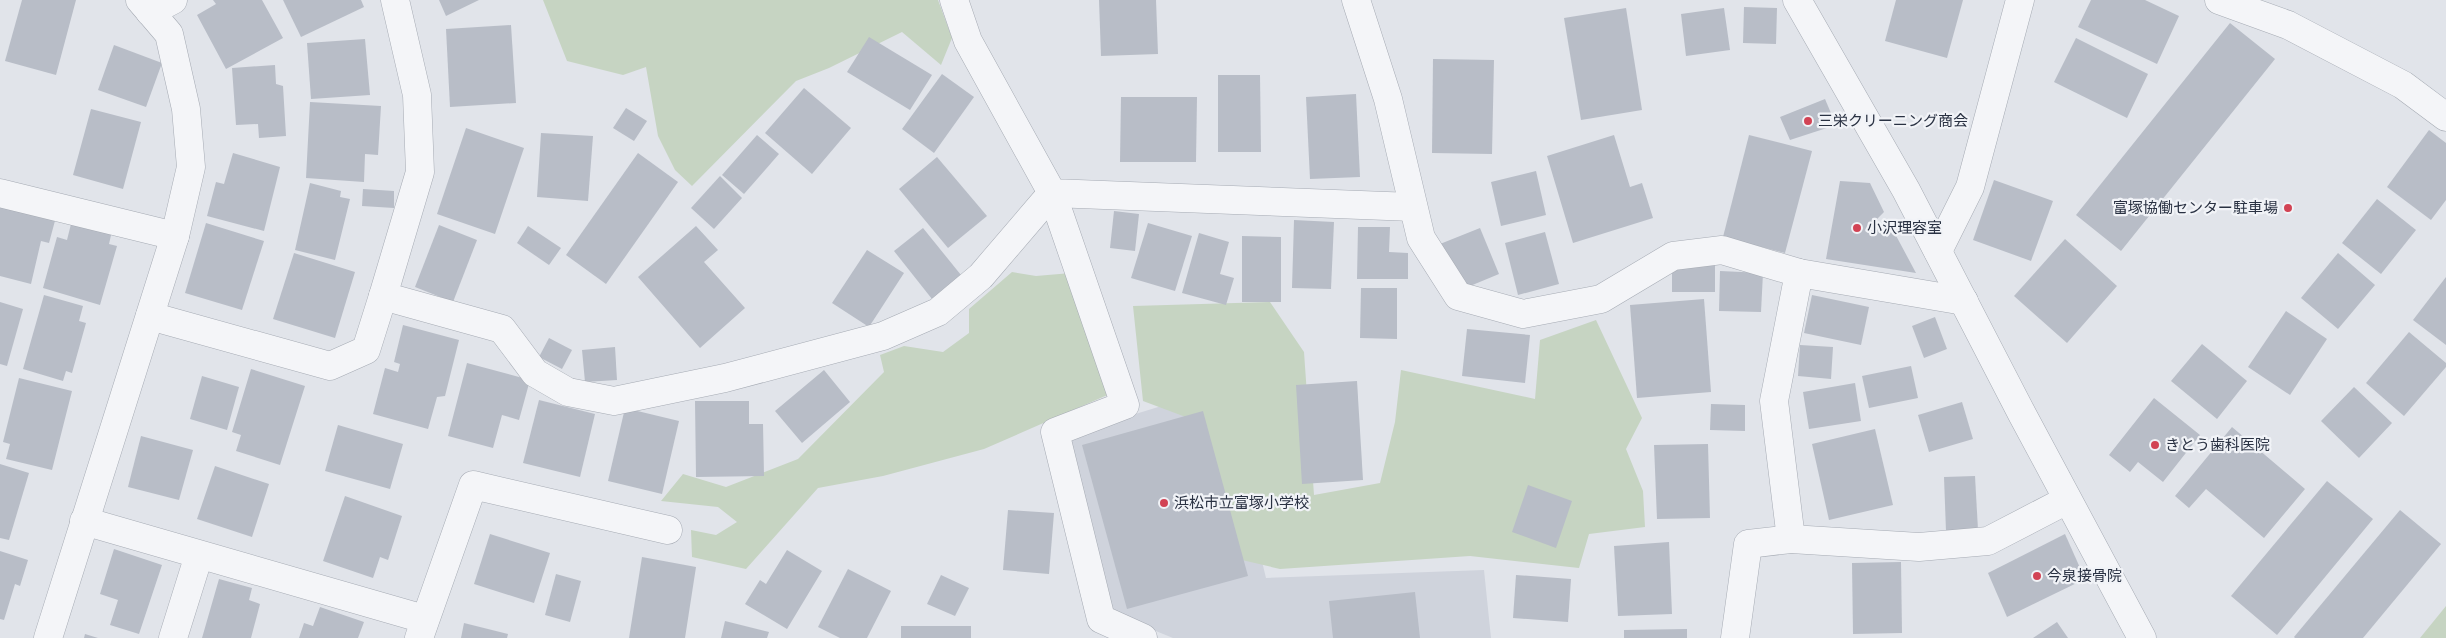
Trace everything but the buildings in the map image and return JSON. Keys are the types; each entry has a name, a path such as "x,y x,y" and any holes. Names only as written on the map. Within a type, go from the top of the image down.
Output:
{"street":[{"path":"150,316 330,366 366,350 420,172 417,95 400,14 395,0"},
{"path":"954,0 968,41 1052,193 1125,406 1055,432 1101,619 1143,638"},
{"path":"1356,0 1388,99 1421,238 1458,296 1523,314 1602,299 1673,256 1722,250 1798,273 1964,301"},
{"path":"1796,0 1906,190 2067,500 2142,638"},
{"path":"1938,251 1970,187 2020,0"},
{"path":"2219,0 2288,25 2403,86 2446,117"},
{"path":"48,638 175,236 192,166 186,109 169,34 154,4"},
{"path":"0,193 175,236"},
{"path":"383,296 502,329 535,373 568,392 614,401 725,378 884,336 938,312 981,276 1052,193"},
{"path":"1052,193 1413,207"},
{"path":"1791,539 1774,401 1798,273"},
{"path":"84,522 199,555 421,629 473,486 668,530"},
{"path":"1734,638 1748,544 1791,539 1920,547 1988,541 2067,500"},
{"path":"173,638 199,555"}],"shaded area":[{"name":"浜松市立富塚小学校","path":"1220,388 1266,578 1484,570 1491,638 1173,638 1109,612 1064,436"}],"green space":[{"path":"543,0 938,0 952,38 941,65 902,32 829,68 796,81 692,186 675,170 658,136 646,67 623,75 567,61"},
{"path":"1012,272 1036,276 1071,273 1112,393 984,449 883,476 818,488 746,569 692,557 691,530 716,535 737,522 718,507 661,501 683,474 726,487 798,459 884,372 880,355 904,346 943,352 969,333 969,309"},
{"path":"1270,302 1304,352 1314,495 1380,483 1395,422 1401,370 1535,399 1540,340 1596,320 1642,418 1626,449 1643,491 1645,527 1589,534 1579,568 1470,556 1280,569 1242,560 1209,437 1183,416 1143,401 1133,306"},
{"path":"2446,606 2446,638 2420,638"}],"place":[{"name":"三栄クリーニング商会","path":"1808,121"},
{"name":"富塚協働センター駐車場","path":"2288,208"},
{"name":"小沢理容室","path":"1857,228"},
{"name":"きとう歯科医院","path":"2155,445"},
{"name":"浜松市立富塚小学校","path":"1164,503"},
{"name":"今泉接骨院","path":"2037,576"}]}
